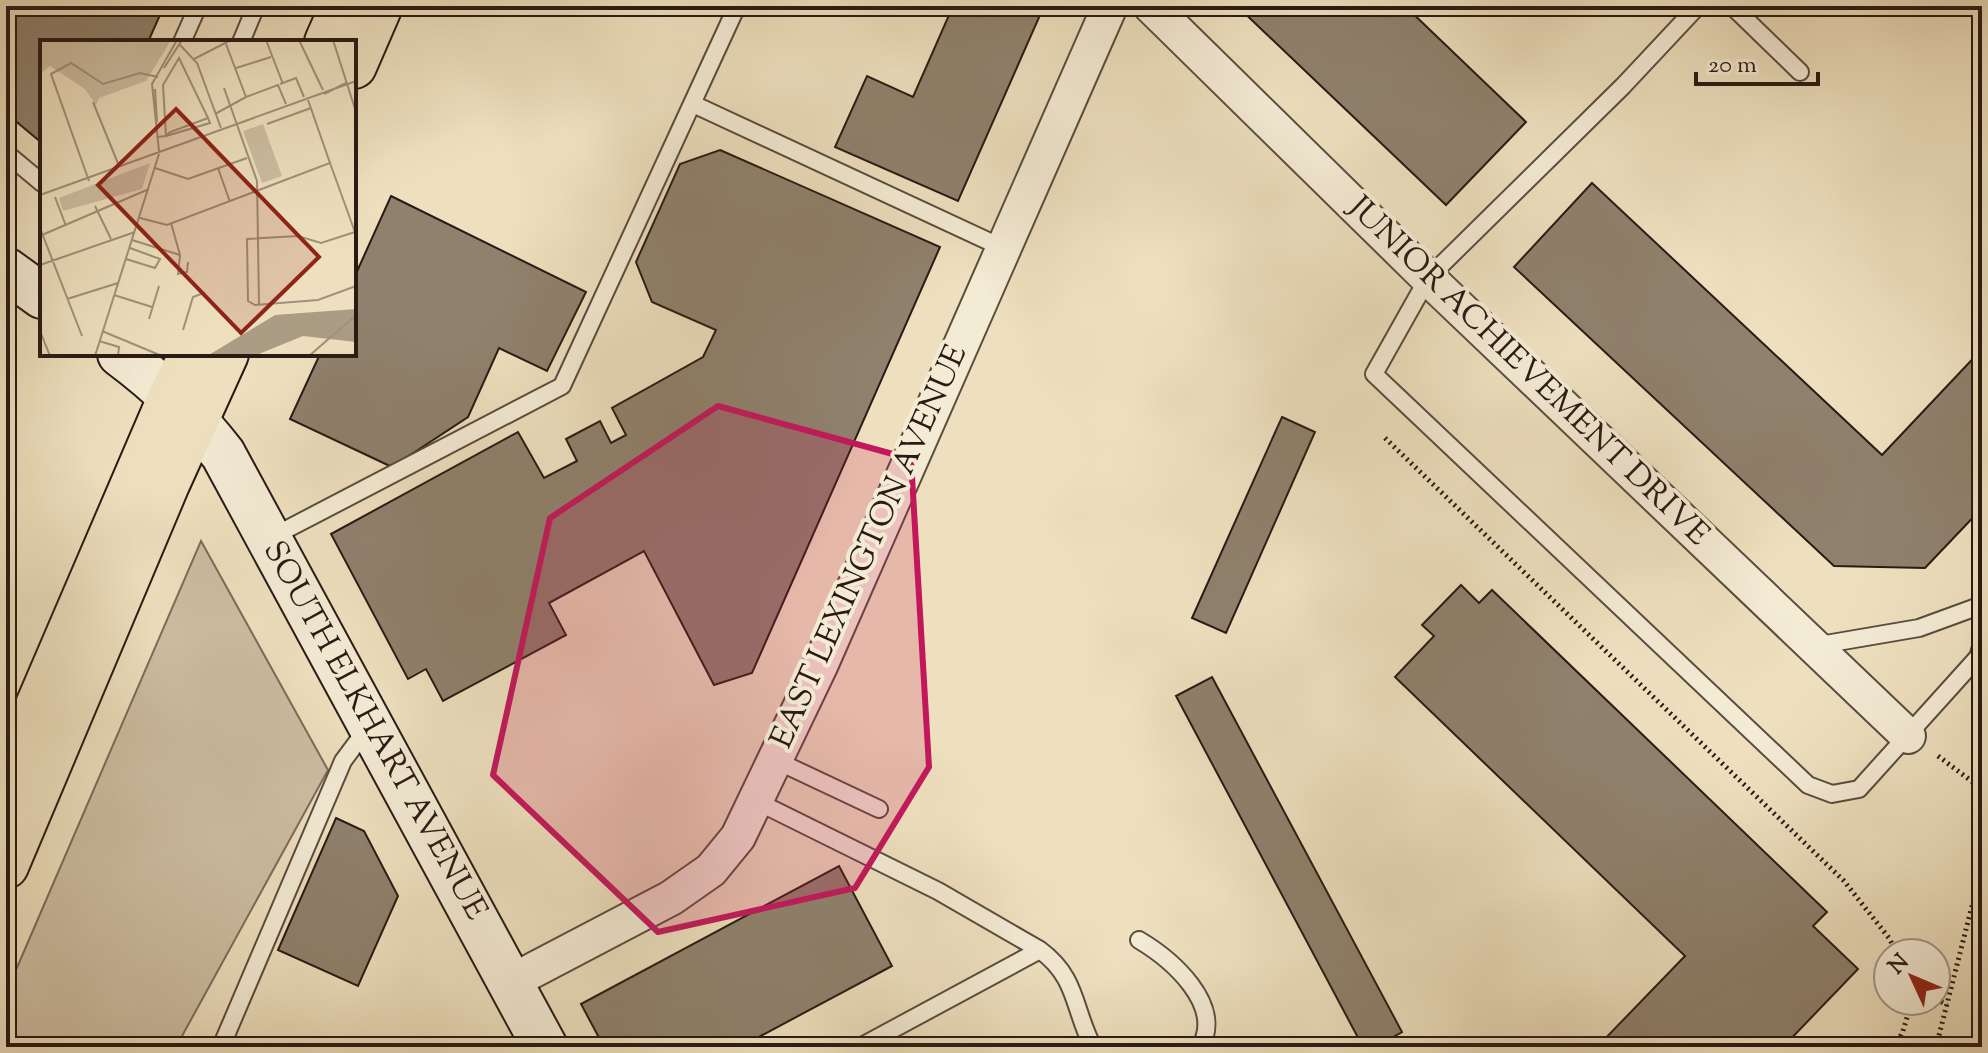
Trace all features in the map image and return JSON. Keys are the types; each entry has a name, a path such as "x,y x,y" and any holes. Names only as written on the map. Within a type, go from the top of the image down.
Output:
{"main road":[{"path":"328,40 343,6"},
{"path":"356,61 380,6"},
{"name":"SOUTH ELKHART AVENUE","path":"122,356 183,408 223,454 545,1047"},
{"path":"6,866 183,408 192,356"},
{"path":"7,777 183,408 224,356"}],"street":[{"name":"EAST LEXINGTON AVENUE","path":"511,982 671,898 711,870 738,837 820,666 1110,6"},
{"name":"JUNIOR ACHIEVEMENT DRIVE","path":"1151,6 1428,278 1908,736"}],"lane":[{"path":"183,40 198,6"},
{"path":"242,40 256,6"},
{"path":"269,538 562,386 737,6"},
{"path":"1698,6 1623,86 1428,278 1374,374 1808,785 1832,794 1859,789 1978,657 1982,644"},
{"path":"1732,6 1800,72"},
{"path":"693,104 1003,248"},
{"path":"6,153 40,181"},
{"path":"1814,646 1919,628 1982,605"},
{"path":"221,1047 343,761 370,724"},
{"path":"775,760 879,809"},
{"path":"756,801 938,891 1054,960 1068,979 1093,1047"},
{"path":"1139,940 1171,964 1198,996 1206,1017 1205,1040 1200,1047"},
{"path":"860,1047 1040,950"}],"path":[{"path":"1385,438 1844,881 1888,937"},
{"path":"1908,736 1978,783 1982,789"},
{"path":"1952,985 1982,867"},
{"path":"1895,1047 1907,1017"},
{"path":"1936,1047 1944,1017"}],"highlighted area":[{"path":"718,406 911,459 929,767 855,888 658,932 493,775 550,518"}],"shaded area":[{"path":"201,541 328,770 176,1047 6,1047 6,993"}],"building":[{"path":"6,6 164,6 149,40 40,40 40,141 6,113"},
{"path":"953,6 1044,6 958,201 835,147 867,76 913,97"},
{"path":"1237,6 1405,6 1526,122 1446,205"},
{"path":"720,150 940,247 752,673 714,685 644,551 549,603 566,635 443,701 426,669 408,679 331,534 518,432 544,478 577,461 566,439 600,421 611,443 626,435 612,408 703,357 716,330 652,302 636,262 680,164"},
{"path":"1592,183 1882,455 1982,349 1982,508 1925,568 1834,566 1514,267"},
{"path":"391,196 586,292 547,371 499,348 468,417 392,467 290,419 319,356 356,356 356,274"},
{"path":"1282,417 1315,432 1226,633 1192,618"},
{"path":"1461,585 1479,603 1492,590 1827,912 1813,926 1858,969 1783,1047 1597,1047 1685,956 1395,677 1434,636 1422,625"},
{"path":"1212,677 1402,1032 1375,1047 1363,1047 1176,696"},
{"path":"336,818 364,831 398,896 358,986 278,950"},
{"path":"839,866 892,966 740,1047 604,1047 581,1004"}]}
